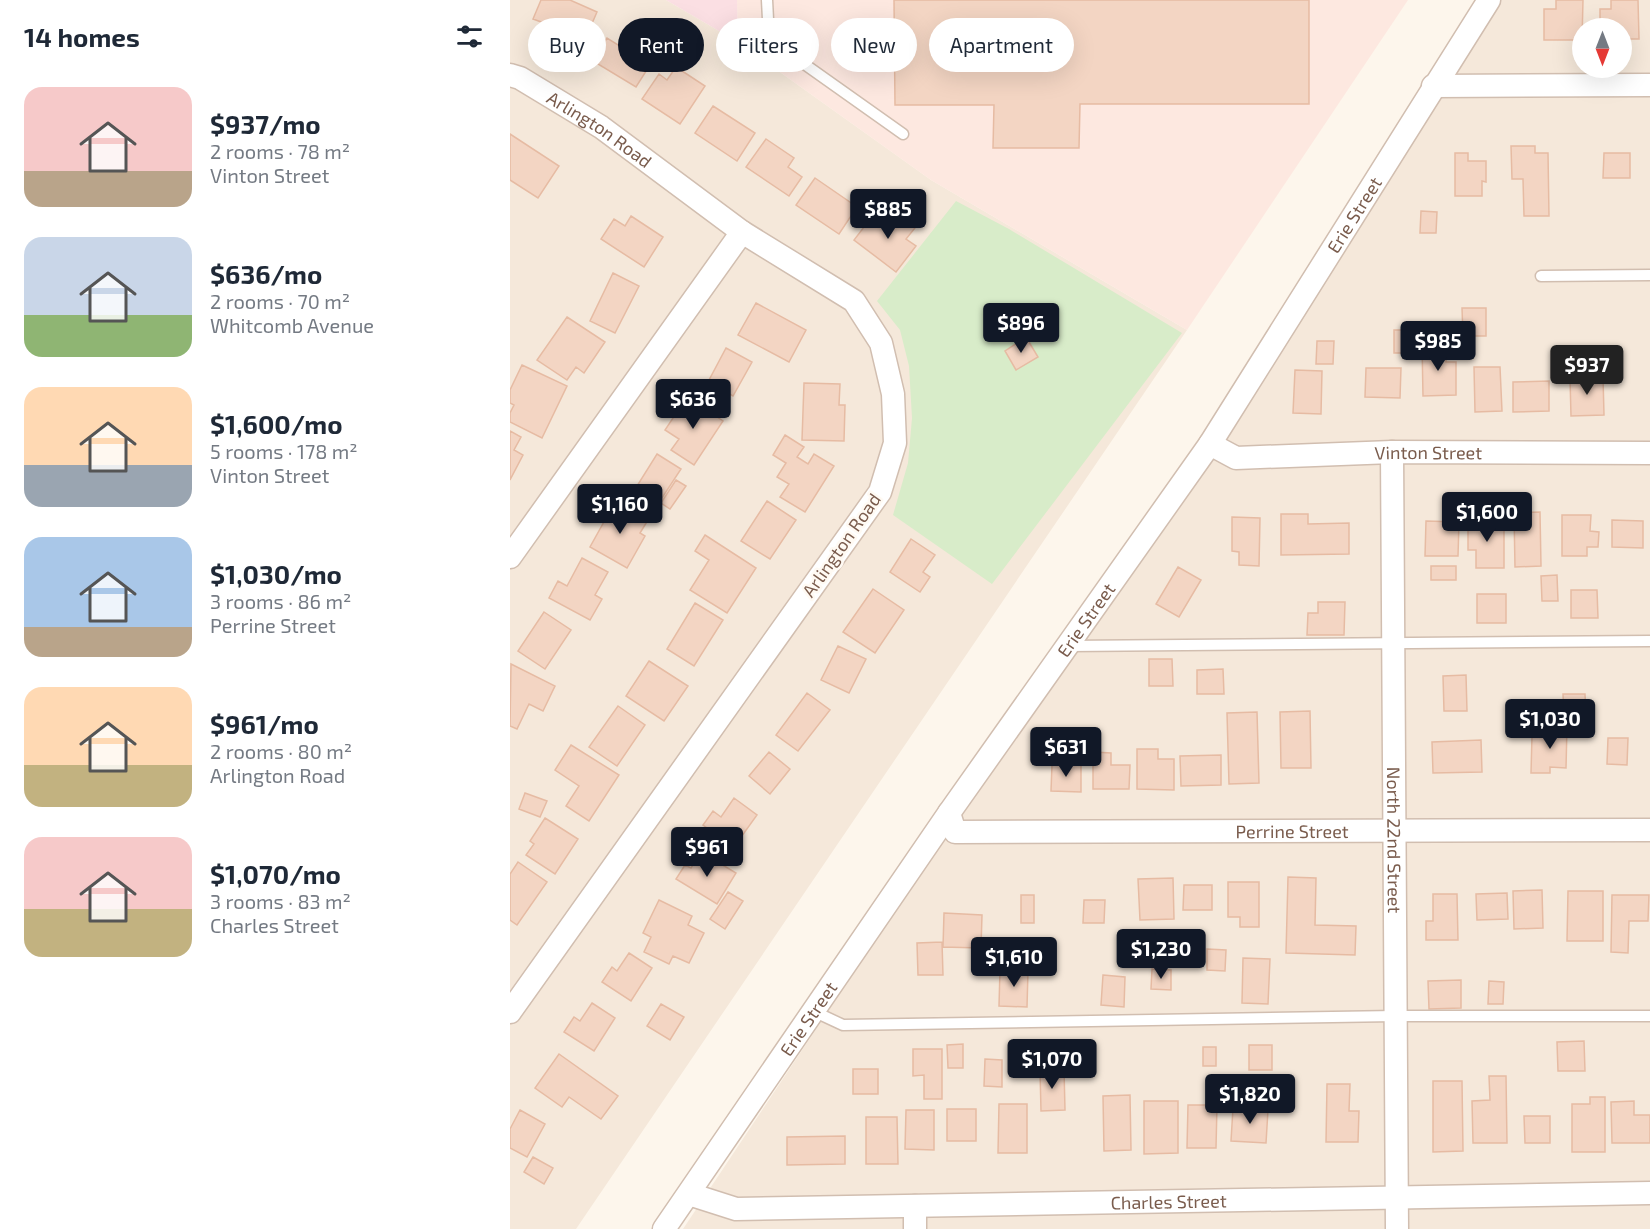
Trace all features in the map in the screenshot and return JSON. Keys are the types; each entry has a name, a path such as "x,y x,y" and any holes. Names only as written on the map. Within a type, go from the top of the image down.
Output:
{"street":[{"name":"Erie Street","path":"664,1229 949,813 1210,444 1489,0"},
{"name":"Arlington Road","path":"510,75 520,78 601,127 742,232 854,301 881,343 893,394 895,443 880,492 510,1012"},
{"path":"1433,86 1650,85"},
{"path":"510,557 742,232"},
{"name":"Vinton Street","path":"1210,444 1236,458 1392,452 1650,453"},
{"name":"North 22nd Street","path":"1392,452 1397,1229"},
{"name":"Perrine Street","path":"949,813 955,832 1650,830"},
{"name":"Charles Street","path":"689,1194 736,1209 1650,1193"},
{"path":"915,1206 915,1229"}],"lane":[{"path":"767,0 769,39 903,134"},
{"path":"1541,276 1650,275"},
{"path":"1067,646 1650,641"},
{"path":"813,1011 843,1025 1395,1016 1650,1016"}],"shaded area":[{"path":"510,0 666,0 697,18 618,18 618,72 704,72 704,22 716,29 716,72 780,72 931,180 1187,330 576,1229 510,1229"},
{"path":"666,0 737,0 737,18 716,18 716,29 704,22 704,18 697,18"},
{"path":"737,0 1408,0 1187,330 931,180 780,72 819,72 819,18 737,18"},
{"path":"1501,0 1650,0 1650,1229 683,1229"}],"green space":[{"path":"956,201 1009,229 1182,333 992,584 893,515 908,463 912,418 909,366 900,330 877,301"}],"building":[{"path":"541,0 570,0 597,12 594,18 533,18"},
{"path":"894,0 1309,0 1309,104 1080,104 1079,148 993,148 994,105 895,105 895,72 917,72 917,18 894,18"},
{"path":"1556,0 1583,0 1583,18 1572,18 1572,40 1544,40 1544,9 1556,9"},
{"path":"1611,0 1638,0 1639,39 1632,39 1632,18 1600,18 1600,9 1611,9"},
{"path":"607,38 618,45 618,72 646,72 636,87 606,69"},
{"path":"673,72 684,72 705,86 680,124 642,99 659,74 667,80"},
{"path":"713,106 755,133 737,161 695,133"},
{"path":"510,134 559,166 538,198 510,180"},
{"path":"766,139 794,158 788,167 802,177 789,196 746,167"},
{"path":"1511,146 1535,146 1535,153 1548,153 1549,216 1524,216 1523,179 1512,179"},
{"path":"1455,153 1468,153 1468,161 1486,161 1486,182 1482,181 1482,196 1455,196"},
{"path":"1604,153 1630,153 1630,178 1603,178"},
{"path":"815,178 857,207 839,234 796,205"},
{"path":"1421,211 1437,212 1436,233 1420,233"},
{"path":"905,213 919,223 906,239 916,246 896,272 854,240 874,214 893,229"},
{"path":"631,216 663,237 644,267 601,239 614,219 625,226"},
{"path":"613,273 639,286 615,333 590,321"},
{"path":"756,303 806,330 789,362 738,335"},
{"path":"1462,308 1486,308 1486,336 1463,336"},
{"path":"567,317 605,342 584,373 576,367 567,380 537,360"},
{"path":"1394,330 1411,330 1411,353 1394,353"},
{"path":"1026,337 1038,357 1016,370 1005,351"},
{"path":"1317,341 1334,341 1333,364 1316,364"},
{"path":"1422,344 1446,344 1446,362 1456,362 1456,395 1423,396"},
{"path":"726,348 752,362 733,396 708,382"},
{"path":"522,365 567,386 542,438 510,422 510,413 514,405 510,403 510,390"},
{"path":"1474,367 1500,367 1502,411 1475,412"},
{"path":"1366,368 1401,368 1400,398 1365,397"},
{"path":"1295,370 1322,371 1321,414 1293,413"},
{"path":"1603,377 1604,415 1571,416 1570,378"},
{"path":"1549,381 1549,411 1513,412 1513,382"},
{"path":"804,383 840,384 839,405 845,405 844,441 802,440"},
{"path":"687,397 723,421 694,465 671,450 679,439 665,430"},
{"path":"510,431 521,437 514,450 523,455 510,480"},
{"path":"785,435 804,447 797,457 808,464 814,454 834,466 805,512 780,497 789,484 777,477 786,463 773,455"},
{"path":"657,454 681,469 660,501 637,486"},
{"path":"676,480 686,486 670,509 661,503"},
{"path":"767,501 796,520 770,559 741,541"},
{"path":"615,502 648,520 640,533 645,536 627,568 590,547"},
{"path":"1540,512 1541,566 1515,567 1514,513"},
{"path":"1281,514 1308,514 1308,524 1349,523 1349,554 1281,555"},
{"path":"1562,515 1591,515 1590,531 1599,532 1598,547 1587,547 1587,556 1562,556"},
{"path":"1232,517 1260,518 1259,566 1239,565 1239,552 1232,551"},
{"path":"1468,520 1504,520 1504,568 1476,568 1476,550 1468,550"},
{"path":"1612,520 1643,521 1643,548 1612,547"},
{"path":"1426,521 1459,522 1458,556 1425,556"},
{"path":"705,535 756,568 727,613 690,590 709,560 695,551"},
{"path":"911,539 935,555 923,572 930,577 920,592 890,572"},
{"path":"582,558 608,572 595,595 602,599 590,620 549,598 558,581 567,586"},
{"path":"1431,566 1456,566 1456,580 1431,580"},
{"path":"1178,567 1201,580 1179,617 1156,604"},
{"path":"1557,575 1558,601 1542,601 1541,576"},
{"path":"873,589 904,610 875,653 843,632"},
{"path":"1571,590 1597,590 1598,618 1571,618"},
{"path":"1477,594 1506,594 1506,623 1477,623"},
{"path":"1318,602 1345,602 1344,635 1307,635 1308,613 1318,613"},
{"path":"695,603 723,620 694,666 667,649"},
{"path":"544,612 571,630 545,669 518,651"},
{"path":"838,646 866,659 849,693 821,680"},
{"path":"1149,659 1172,659 1173,686 1149,686"},
{"path":"649,661 688,686 664,721 626,696"},
{"path":"511,664 555,686 543,711 529,704 517,729 510,726"},
{"path":"1223,669 1224,694 1197,694 1197,670"},
{"path":"1466,675 1467,711 1444,711 1443,676"},
{"path":"807,693 830,710 798,751 776,735"},
{"path":"1563,694 1585,694 1586,718 1564,719"},
{"path":"618,706 645,725 617,766 589,747"},
{"path":"1310,711 1311,768 1281,768 1280,712"},
{"path":"1257,712 1259,783 1229,784 1227,713"},
{"path":"1548,726 1567,726 1566,768 1550,767 1550,773 1531,773 1532,736 1548,736"},
{"path":"1608,738 1628,738 1627,765 1607,764"},
{"path":"1481,740 1482,772 1433,773 1432,742"},
{"path":"571,745 619,775 589,821 566,806 579,786 555,770"},
{"path":"1137,749 1158,749 1158,759 1174,759 1174,790 1137,789"},
{"path":"769,752 790,769 770,794 749,776"},
{"path":"1093,752 1111,753 1111,765 1130,765 1129,789 1093,789"},
{"path":"1221,755 1221,785 1181,786 1180,756"},
{"path":"1052,765 1081,765 1081,792 1051,791"},
{"path":"525,793 547,801 540,817 519,809"},
{"path":"734,798 757,815 734,847 703,825 713,811 721,817"},
{"path":"545,818 578,839 555,874 526,855 534,844 530,841"},
{"path":"701,852 736,873 717,904 676,879 685,865 691,868"},
{"path":"518,862 547,882 517,925 510,920 510,874"},
{"path":"1288,877 1316,878 1315,925 1356,926 1355,955 1286,953"},
{"path":"1173,878 1174,919 1140,920 1138,879"},
{"path":"1228,882 1259,882 1259,927 1240,927 1240,917 1228,917"},
{"path":"1184,885 1212,885 1212,910 1183,910"},
{"path":"1542,890 1543,928 1514,929 1513,891"},
{"path":"1568,891 1603,891 1603,941 1567,941"},
{"path":"728,892 743,901 725,929 710,919"},
{"path":"1507,893 1508,919 1477,920 1476,894"},
{"path":"1433,894 1457,894 1458,940 1426,940 1426,921 1433,921"},
{"path":"1021,895 1034,895 1034,923 1021,923"},
{"path":"1612,895 1649,895 1648,921 1629,921 1628,953 1611,952"},
{"path":"659,900 692,916 688,925 704,933 689,963 673,956 669,964 644,952 651,937 643,933"},
{"path":"1084,900 1105,900 1104,923 1083,923"},
{"path":"944,913 982,915 981,948 943,947"},
{"path":"942,942 943,975 918,975 917,943"},
{"path":"1207,949 1226,950 1225,971 1207,970"},
{"path":"629,953 652,968 631,1001 602,982 612,967 617,971"},
{"path":"1243,958 1270,959 1268,1004 1242,1003"},
{"path":"1152,969 1171,970 1171,990 1151,989"},
{"path":"1000,970 1028,971 1027,1007 999,1006"},
{"path":"1103,975 1125,977 1124,1007 1101,1005"},
{"path":"1461,980 1461,1008 1429,1009 1428,981"},
{"path":"1489,981 1504,982 1503,1004 1488,1004"},
{"path":"592,1003 615,1018 594,1051 564,1032 574,1017 580,1021"},
{"path":"661,1004 684,1017 670,1040 647,1026"},
{"path":"1584,1041 1585,1071 1558,1071 1557,1042"},
{"path":"963,1044 963,1068 948,1068 947,1045"},
{"path":"1249,1045 1272,1045 1272,1070 1249,1070"},
{"path":"1203,1047 1216,1047 1216,1066 1203,1066"},
{"path":"913,1049 942,1049 942,1099 924,1099 924,1075 913,1076"},
{"path":"559,1054 618,1096 601,1119 569,1097 562,1107 535,1088"},
{"path":"985,1059 1002,1060 1002,1087 984,1086"},
{"path":"853,1069 878,1069 878,1094 853,1094"},
{"path":"1064,1069 1065,1110 1041,1111 1040,1070"},
{"path":"1489,1076 1506,1076 1507,1143 1473,1143 1472,1101 1490,1100"},
{"path":"1433,1081 1462,1081 1463,1151 1433,1152"},
{"path":"1327,1084 1350,1084 1349,1111 1359,1111 1358,1142 1326,1142"},
{"path":"1130,1095 1131,1150 1104,1151 1103,1096"},
{"path":"1590,1097 1605,1097 1605,1152 1572,1152 1572,1104 1590,1104"},
{"path":"1144,1101 1178,1101 1178,1153 1144,1154"},
{"path":"1634,1101 1634,1115 1650,1115 1650,1143 1612,1143 1611,1102"},
{"path":"999,1104 1027,1104 1027,1153 998,1153"},
{"path":"1188,1105 1217,1105 1216,1148 1187,1148"},
{"path":"1233,1108 1268,1110 1266,1143 1231,1141"},
{"path":"947,1109 976,1109 976,1141 947,1141"},
{"path":"520,1110 545,1124 527,1157 510,1148 510,1129"},
{"path":"906,1110 934,1110 934,1150 905,1149"},
{"path":"1524,1116 1550,1116 1550,1143 1525,1143"},
{"path":"866,1117 897,1117 898,1164 866,1164"},
{"path":"845,1136 845,1164 787,1165 787,1137"},
{"path":"533,1157 553,1168 544,1184 524,1172"}]}
